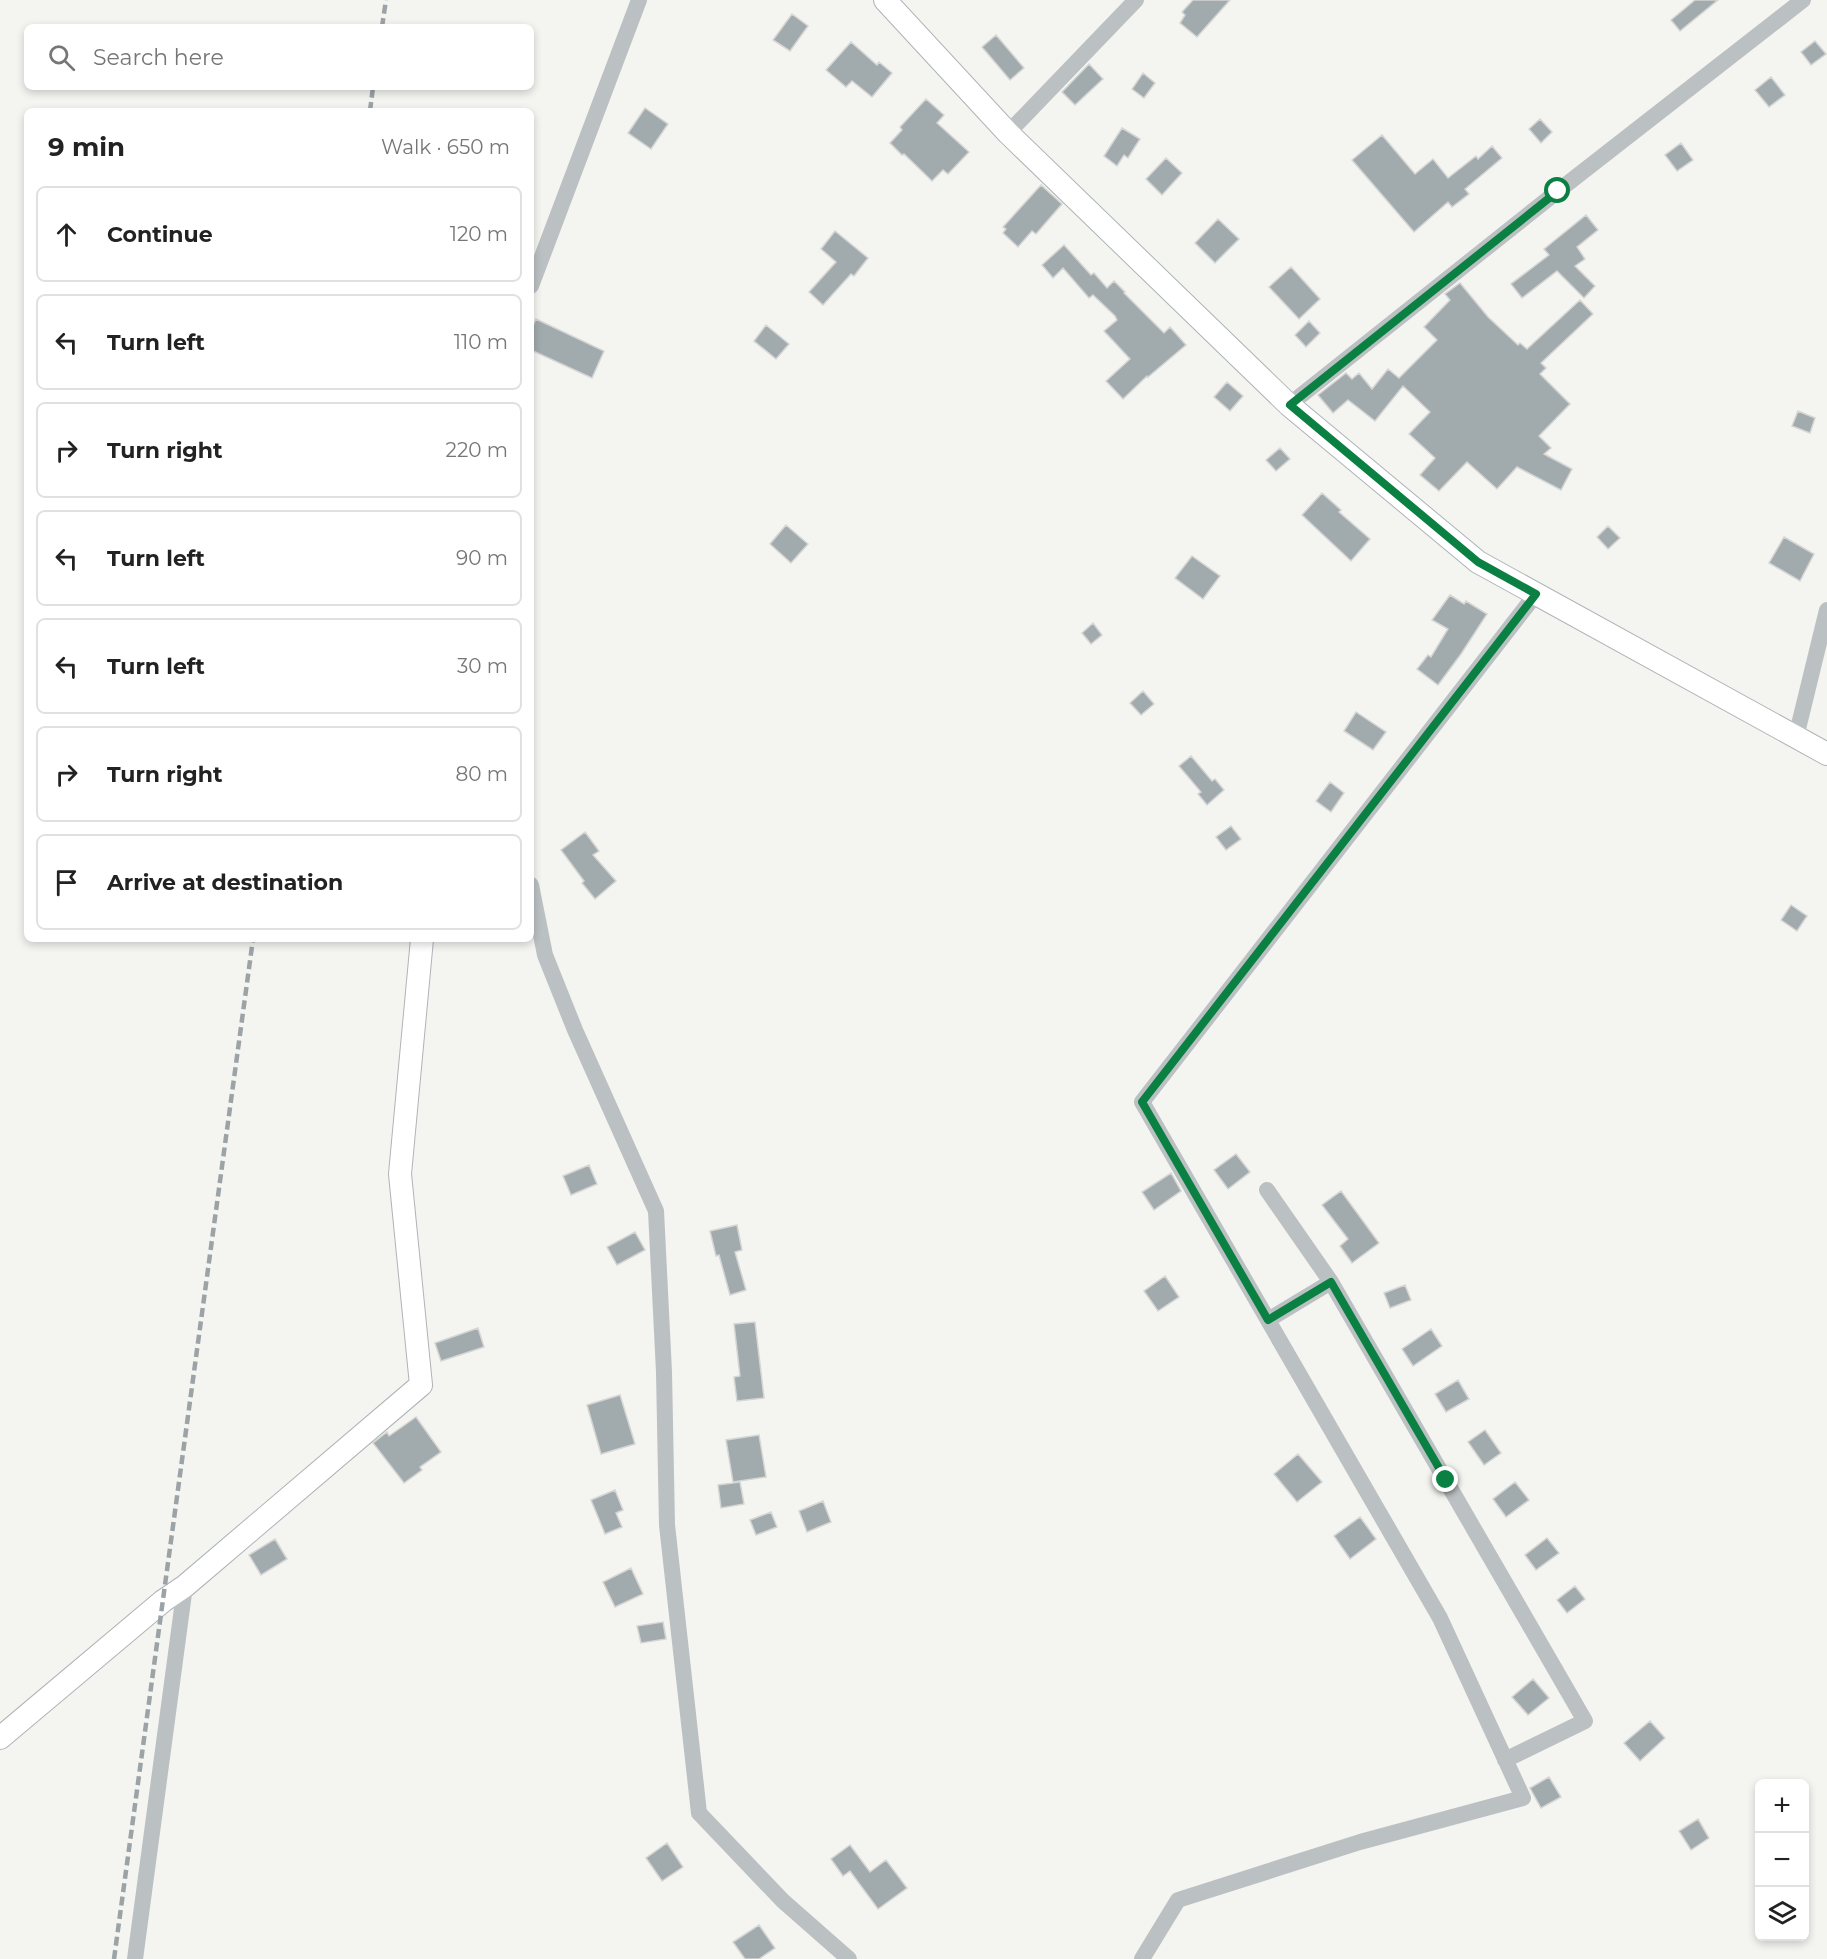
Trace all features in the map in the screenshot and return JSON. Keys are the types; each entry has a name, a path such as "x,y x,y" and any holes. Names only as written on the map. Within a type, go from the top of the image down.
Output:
{"main road":[{"path":"885,0 1008,133 1290,405 1478,562 1827,754"},
{"path":"0,1738 421,1385 400,1174 422,942"}],"street":[{"path":"534,278 639,0"},
{"path":"1008,133 1136,0"},
{"path":"1290,405 1558,191 1803,0"},
{"path":"1142,1959 1178,1900 1360,1842 1523,1798 1440,1618 1142,1102 1536,594"},
{"path":"1796,737 1827,610"},
{"path":"534,900 545,955 574,1030 656,1210 664,1372 667,1525 699,1813 783,1901 849,1959"},
{"path":"1267,1190 1331,1282 1585,1721 1505,1760"},
{"path":"1268,1320 1331,1282"},
{"path":"135,1959 184,1586"}],"building":[{"path":"1193,0 1230,0 1197,37 1180,23 1185,15 1182,12"},
{"path":"1695,0 1718,0 1680,31 1671,20"},
{"path":"792,14 808,26 790,51 773,40"},
{"path":"996,35 1024,68 1010,80 982,47"},
{"path":"1815,41 1826,54 1811,65 1801,52"},
{"path":"851,42 877,65 879,62 892,73 872,97 852,81 846,87 826,70"},
{"path":"1089,64 1103,79 1075,105 1062,92"},
{"path":"1143,73 1155,83 1144,98 1132,89"},
{"path":"1771,77 1785,95 1769,107 1755,90"},
{"path":"926,99 944,115 937,123 969,152 948,174 943,170 932,181 890,143 902,130 900,127"},
{"path":"645,108 668,124 651,149 628,133"},
{"path":"1540,119 1552,132 1541,143 1529,129"},
{"path":"1122,128 1140,139 1128,158 1124,155 1117,166 1104,156"},
{"path":"1382,135 1415,174 1433,159 1448,178 1476,156 1478,159 1492,146 1502,158 1465,189 1469,194 1452,207 1448,202 1414,232 1352,160"},
{"path":"1681,143 1693,160 1677,171 1665,155"},
{"path":"1166,158 1182,173 1162,195 1146,179"},
{"path":"1041,185 1062,204 1036,234 1032,231 1018,247 1003,233 1006,229 1003,227"},
{"path":"1586,215 1598,230 1577,247 1585,259 1575,266 1595,286 1584,298 1557,271 1522,298 1511,284 1549,255 1544,249"},
{"path":"1218,219 1239,239 1215,263 1195,243"},
{"path":"835,231 868,258 854,276 851,274 823,305 809,292 836,262 821,249"},
{"path":"1064,245 1091,275 1094,273 1107,288 1114,281 1164,333 1170,327 1186,345 1147,376 1123,399 1106,381 1130,359 1104,331 1117,320 1115,316 1093,295 1089,298 1063,268 1053,278 1042,265"},
{"path":"1291,267 1320,299 1299,319 1269,287"},
{"path":"1460,283 1488,317 1518,345 1520,343 1527,349 1580,300 1593,314 1541,363 1546,368 1540,374 1570,404 1539,436 1551,448 1544,454 1572,469 1561,490 1517,467 1497,489 1467,462 1439,491 1420,475 1435,458 1409,434 1430,412 1403,386 1375,421 1348,400 1333,413 1318,395 1346,373 1352,379 1359,373 1372,389 1388,369 1399,378 1437,340 1424,327 1450,300 1445,294"},
{"path":"536,319 604,351 592,378 534,351"},
{"path":"1309,321 1320,333 1306,347 1295,335"},
{"path":"766,325 789,344 776,359 754,341"},
{"path":"1227,382 1243,396 1230,411 1214,397"},
{"path":"1798,411 1815,418 1810,433 1792,426"},
{"path":"1280,448 1290,459 1276,471 1266,460"},
{"path":"1322,493 1341,510 1339,512 1370,539 1351,561 1302,515"},
{"path":"786,525 808,544 791,563 770,544"},
{"path":"1608,526 1620,538 1608,549 1597,537"},
{"path":"1784,537 1814,554 1800,581 1769,563"},
{"path":"1192,556 1220,576 1203,599 1175,578"},
{"path":"1450,595 1464,604 1466,601 1487,614 1438,685 1417,669 1428,655 1431,657 1448,629 1432,620"},
{"path":"1093,623 1102,635 1091,644 1082,633"},
{"path":"1143,691 1154,704 1141,715 1130,703"},
{"path":"1356,712 1386,732 1373,750 1344,731"},
{"path":"1191,756 1212,781 1215,779 1224,790 1207,805 1198,794 1201,792 1179,766"},
{"path":"1330,782 1344,793 1331,812 1316,801"},
{"path":"1231,826 1241,839 1226,850 1216,837"},
{"path":"585,832 599,851 593,855 616,881 595,899 561,850"},
{"path":"1791,905 1807,916 1797,931 1781,920"},
{"path":"1236,1154 1250,1172 1228,1189 1214,1170"},
{"path":"589,1165 597,1184 571,1195 563,1176"},
{"path":"1171,1173 1181,1191 1154,1210 1142,1192"},
{"path":"1341,1191 1379,1243 1352,1263 1340,1246 1348,1239 1322,1205"},
{"path":"737,1225 742,1250 735,1252 746,1290 730,1295 710,1231"},
{"path":"635,1232 645,1250 617,1265 607,1247"},
{"path":"1165,1276 1179,1297 1158,1311 1144,1291"},
{"path":"1405,1285 1411,1300 1390,1308 1384,1293"},
{"path":"755,1322 764,1398 737,1401 734,1377 740,1376 734,1324"},
{"path":"478,1328 484,1347 441,1361 435,1343"},
{"path":"1431,1329 1442,1346 1413,1366 1402,1349"},
{"path":"1458,1380 1469,1399 1446,1412 1435,1394"},
{"path":"620,1395 635,1444 601,1454 587,1405"},
{"path":"416,1417 441,1452 420,1467 422,1470 404,1483 373,1443 387,1432 389,1436"},
{"path":"1485,1430 1501,1453 1484,1465 1468,1442"},
{"path":"759,1435 766,1477 733,1482 726,1440"},
{"path":"1298,1454 1322,1482 1297,1502 1274,1474"},
{"path":"740,1482 744,1504 721,1508 718,1485"},
{"path":"1515,1482 1529,1500 1506,1517 1493,1499"},
{"path":"615,1490 623,1510 616,1513 622,1527 605,1534 591,1500"},
{"path":"823,1501 831,1522 807,1532 799,1511"},
{"path":"771,1512 777,1527 756,1535 750,1520"},
{"path":"1360,1517 1376,1539 1350,1559 1334,1536"},
{"path":"1547,1538 1559,1553 1536,1570 1525,1555"},
{"path":"275,1539 287,1559 261,1575 249,1555"},
{"path":"631,1568 643,1594 615,1607 603,1582"},
{"path":"1575,1586 1585,1599 1567,1613 1557,1600"},
{"path":"663,1622 666,1639 641,1643 637,1626"},
{"path":"1533,1679 1549,1698 1528,1715 1512,1697"},
{"path":"1650,1721 1665,1738 1640,1761 1624,1743"},
{"path":"1549,1777 1561,1797 1541,1808 1530,1788"},
{"path":"1698,1819 1709,1838 1691,1850 1679,1831"},
{"path":"667,1843 683,1867 662,1881 646,1858"},
{"path":"850,1845 870,1872 886,1860 907,1888 878,1909 850,1871 843,1876 831,1859"},
{"path":"759,1925 775,1948 759,1959 745,1959 733,1942"}],"railway":[{"path":"382,24 386,0"},
{"path":"370,108 373,90"},
{"path":"114,1959 253,942"}],"route":[{"path":"1446,1480 1331,1282 1268,1320 1142,1102 1536,594 1478,562 1290,405 1558,191"}]}
